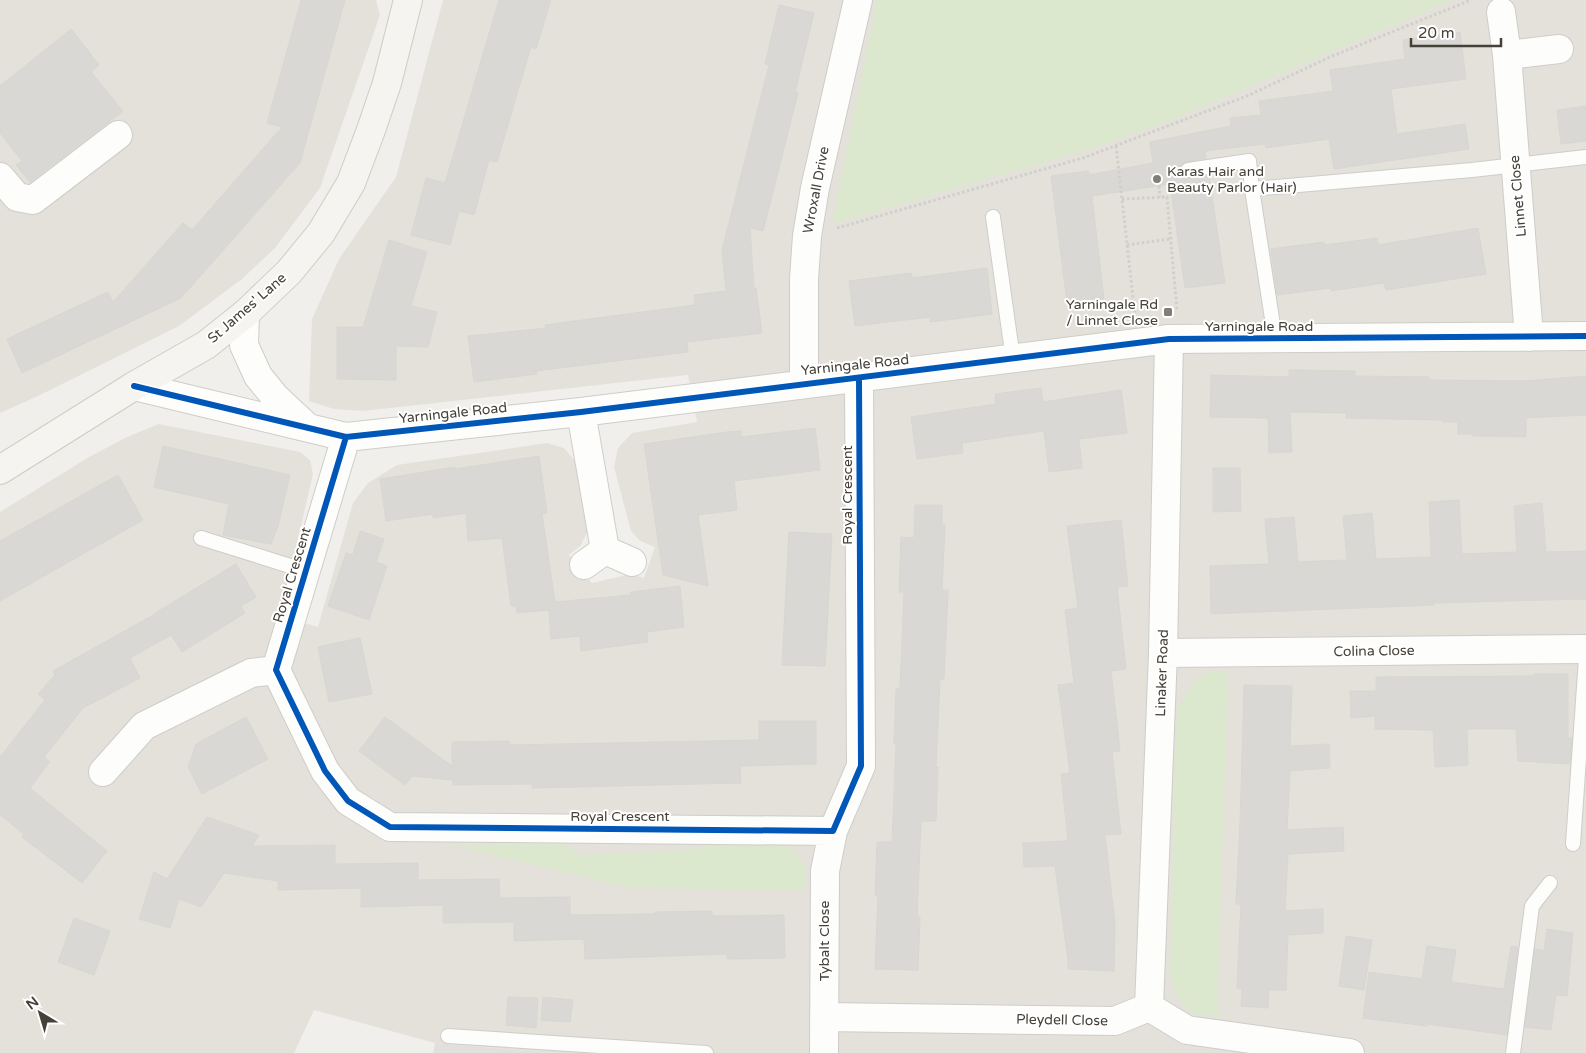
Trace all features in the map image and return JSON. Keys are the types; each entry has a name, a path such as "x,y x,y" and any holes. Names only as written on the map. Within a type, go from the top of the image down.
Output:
{"street":[{"name":"St James' Lane","path":"0,470 134,386 206,345 245,314 289,272 321,233 351,183 387,83 408,0"},
{"name":"Wroxall Drive","path":"804,383 804,279 807,236 817,179 858,0"},
{"name":"Linnet Close","path":"1501,12 1507,55 1530,337"},
{"path":"1507,55 1559,49"},
{"path":"0,177 17,197 33,200 118,135"},
{"name":"Yarningale Road","path":"245,314 244,345 258,376 276,398 308,428"},
{"name":"Yarningale Road","path":"134,386 346,438 582,412 804,383 859,378 1174,339 1586,336"},
{"name":"Linaker Road","path":"1149,1008 1174,339"},
{"name":"Royal Crescent","path":"346,438 276,670 325,771 348,801 390,827 833,831 861,766 859,378"},
{"path":"582,412 595,558 632,562"},
{"name":"Colina Close","path":"1163,653 1586,649"},
{"path":"103,772 144,726 251,673 276,670"},
{"name":"Tybalt Close","path":"824,1053 825,871 833,831"},
{"path":"1149,1008 1187,1030 1350,1053"},
{"name":"Pleydell Close","path":"824,1017 1115,1021 1149,1008"}],"lane":[{"path":"1252,188 1472,170 1586,157"},
{"path":"1188,170 1249,161 1275,338"},
{"path":"993,217 1013,359"},
{"path":"201,538 306,571"},
{"path":"1573,844 1586,658"},
{"path":"1513,1053 1532,906 1550,883"},
{"path":"448,1036 706,1053"}],"path":[{"path":"807,236 1083,158 1247,96 1330,57 1471,0"},
{"path":"1116,146 1138,343"},
{"path":"1159,186 1160,197"},
{"path":"1122,200 1167,196 1174,339"},
{"path":"1127,245 1170,239"}],"shaded area":[{"path":"0,0 376,0 380,15 320,188 275,248 242,279 179,326 0,413"},
{"path":"443,0 1586,0 1586,1053 553,1053 435,1043 314,1010 294,1053 0,1053 0,512 89,457 127,437 159,424 300,452 310,460 313,474 280,616 318,627 353,503 368,483 397,465 547,443 564,448 581,468 589,528 581,545 569,555 592,583 631,574 644,578 655,547 640,541 631,531 614,467 618,448 632,433 697,422 688,375 363,411 334,409 309,401 312,319 339,259 396,177"},
{"path":"435,1043 553,1053 433,1053"}],"green space":[{"path":"877,0 1452,0 1166,122 1093,148 832,224"},
{"path":"1213,670 1228,674 1217,1017 1192,1013 1179,999 1170,976 1175,748 1178,707 1196,679"},
{"path":"727,842 788,845 799,856 804,865 806,890 629,888 452,845 561,844 583,855 688,850"}],"building":[{"path":"301,0 345,0 300,163 181,298 22,373 7,339 108,292 113,302 183,223 192,230 282,127 267,123"},
{"path":"499,0 551,0 536,49 531,47 497,162 489,160 474,215 459,211 450,245 411,235 426,178 445,183"},
{"path":"779,5 814,13 795,92 798,93 763,231 750,228 754,288 756,288 762,333 687,342 688,352 536,371 537,374 474,382 468,336 546,328 545,325 695,305 694,295 726,291 722,250 769,65 765,64"},
{"path":"71,29 99,65 91,72 123,111 30,182 16,165 22,161 0,133 0,86"},
{"path":"1460,32 1466,79 1391,89 1397,134 1465,124 1469,149 1334,169 1329,139 1266,148 1265,144 1205,151 1206,158 1183,163 1180,166 1179,172 1185,178 1209,176 1225,283 1185,288 1170,184 1092,196 1104,299 1067,303 1051,176 1088,171 1089,175 1153,163 1150,142 1231,126 1230,118 1261,115 1259,101 1333,91 1330,70 1405,59 1403,40"},
{"path":"1586,106 1586,141 1561,144 1557,110"},
{"path":"1478,228 1486,274 1386,290 1384,283 1331,291 1331,288 1277,295 1271,249 1324,242 1325,245 1377,238 1378,245"},
{"path":"389,240 427,252 411,306 437,312 428,347 396,346 396,380 337,379 337,327 363,327"},
{"path":"987,268 992,314 930,322 930,317 855,326 849,281 911,273 912,278"},
{"path":"1289,370 1355,371 1355,376 1429,377 1429,380 1523,381 1586,376 1586,415 1526,418 1526,437 1458,434 1458,422 1442,422 1442,420 1346,418 1347,413 1290,412 1292,452 1269,453 1268,418 1210,417 1211,375 1289,377"},
{"path":"1041,388 1043,402 1121,390 1127,433 1079,439 1082,468 1049,472 1044,431 962,443 963,453 917,459 911,417 996,404 995,394"},
{"path":"815,428 820,470 734,481 737,510 698,515 708,586 663,575 644,444 727,432 741,431 741,437"},
{"path":"163,446 290,475 278,526 271,544 223,535 229,504 154,487"},
{"path":"539,456 547,513 542,514 555,602 631,595 631,592 680,586 684,627 647,632 648,642 581,651 580,636 551,639 549,610 517,613 516,606 511,606 502,538 468,541 466,513 433,518 433,514 386,521 380,479"},
{"path":"1213,468 1240,468 1241,511 1213,512"},
{"path":"118,475 143,520 0,601 0,541"},
{"path":"1459,500 1462,554 1517,552 1514,506 1542,503 1546,552 1586,551 1586,599 1434,603 1434,605 1211,614 1210,566 1269,564 1265,519 1294,517 1298,562 1347,560 1343,516 1372,513 1376,559 1431,557 1429,502"},
{"path":"915,505 942,505 942,525 945,525 942,590 948,590 944,679 940,679 936,767 938,767 936,821 921,821 917,917 920,917 918,970 875,969 878,896 875,896 877,842 892,842 896,689 900,689 904,592 899,592 901,537 914,538"},
{"path":"1121,520 1128,586 1117,587 1126,669 1111,671 1120,751 1112,752 1121,834 1105,835 1115,924 1114,971 1068,969 1055,866 1024,867 1023,843 1068,841 1061,774 1070,773 1058,685 1074,683 1065,610 1078,608 1067,526"},
{"path":"360,531 384,539 376,562 387,566 369,620 328,606 346,553 353,555"},
{"path":"789,532 832,534 825,666 782,665"},
{"path":"236,564 256,597 241,606 245,613 182,652 171,635 130,658 140,678 83,708 44,757 50,762 30,788 107,851 82,883 22,837 24,834 0,815 0,757 45,700 38,694 55,675 53,671 157,613"},
{"path":"360,638 372,694 329,702 318,647"},
{"path":"1534,674 1568,674 1568,738 1572,738 1570,764 1518,761 1516,729 1467,729 1468,765 1435,767 1433,730 1375,729 1375,716 1351,718 1350,691 1376,691 1376,677 1534,676"},
{"path":"1244,685 1292,686 1290,746 1329,744 1330,768 1290,771 1287,830 1343,827 1344,851 1288,854 1285,911 1323,909 1323,933 1288,935 1286,990 1269,990 1268,1008 1241,1006 1242,989 1237,988 1241,904 1236,904"},
{"path":"246,717 268,759 202,794 188,767 196,744"},
{"path":"385,717 452,766 452,742 509,741 509,745 759,740 759,721 816,721 816,764 740,766 741,783 532,788 532,784 453,785 453,780 412,776 405,785 359,751"},
{"path":"207,817 259,835 252,846 335,845 335,864 418,863 418,880 499,879 500,898 570,897 570,915 712,911 712,916 784,915 785,958 727,959 727,954 585,959 584,939 514,941 514,922 443,923 443,905 361,907 361,888 278,890 278,881 224,873 201,907 179,899 170,928 139,919 154,872 167,879"},
{"path":"74,918 110,931 94,975 58,962"},
{"path":"1547,929 1573,933 1567,996 1556,995 1551,1030 1525,1027 1535,949 1544,951"},
{"path":"1346,936 1372,940 1364,990 1339,986"},
{"path":"1427,946 1456,950 1451,982 1504,989 1511,946 1518,947 1507,1035 1427,1024 1427,1026 1363,1018 1369,972 1422,979"},
{"path":"508,997 538,998 536,1028 506,1025"},
{"path":"543,997 573,1000 570,1022 541,1020"}],"cycle path":[{"path":"134,386 346,437 581,412 1169,339 1586,336"},
{"path":"346,437 276,670 325,771 348,801 390,827 833,831 861,766 859,378"}],"place":[{"name":"Karas Hair and Beauty Parlor (Hair)","path":"1157,179"},
{"name":"Yarningale Rd / Linnet Close","path":"1168,312"}]}
